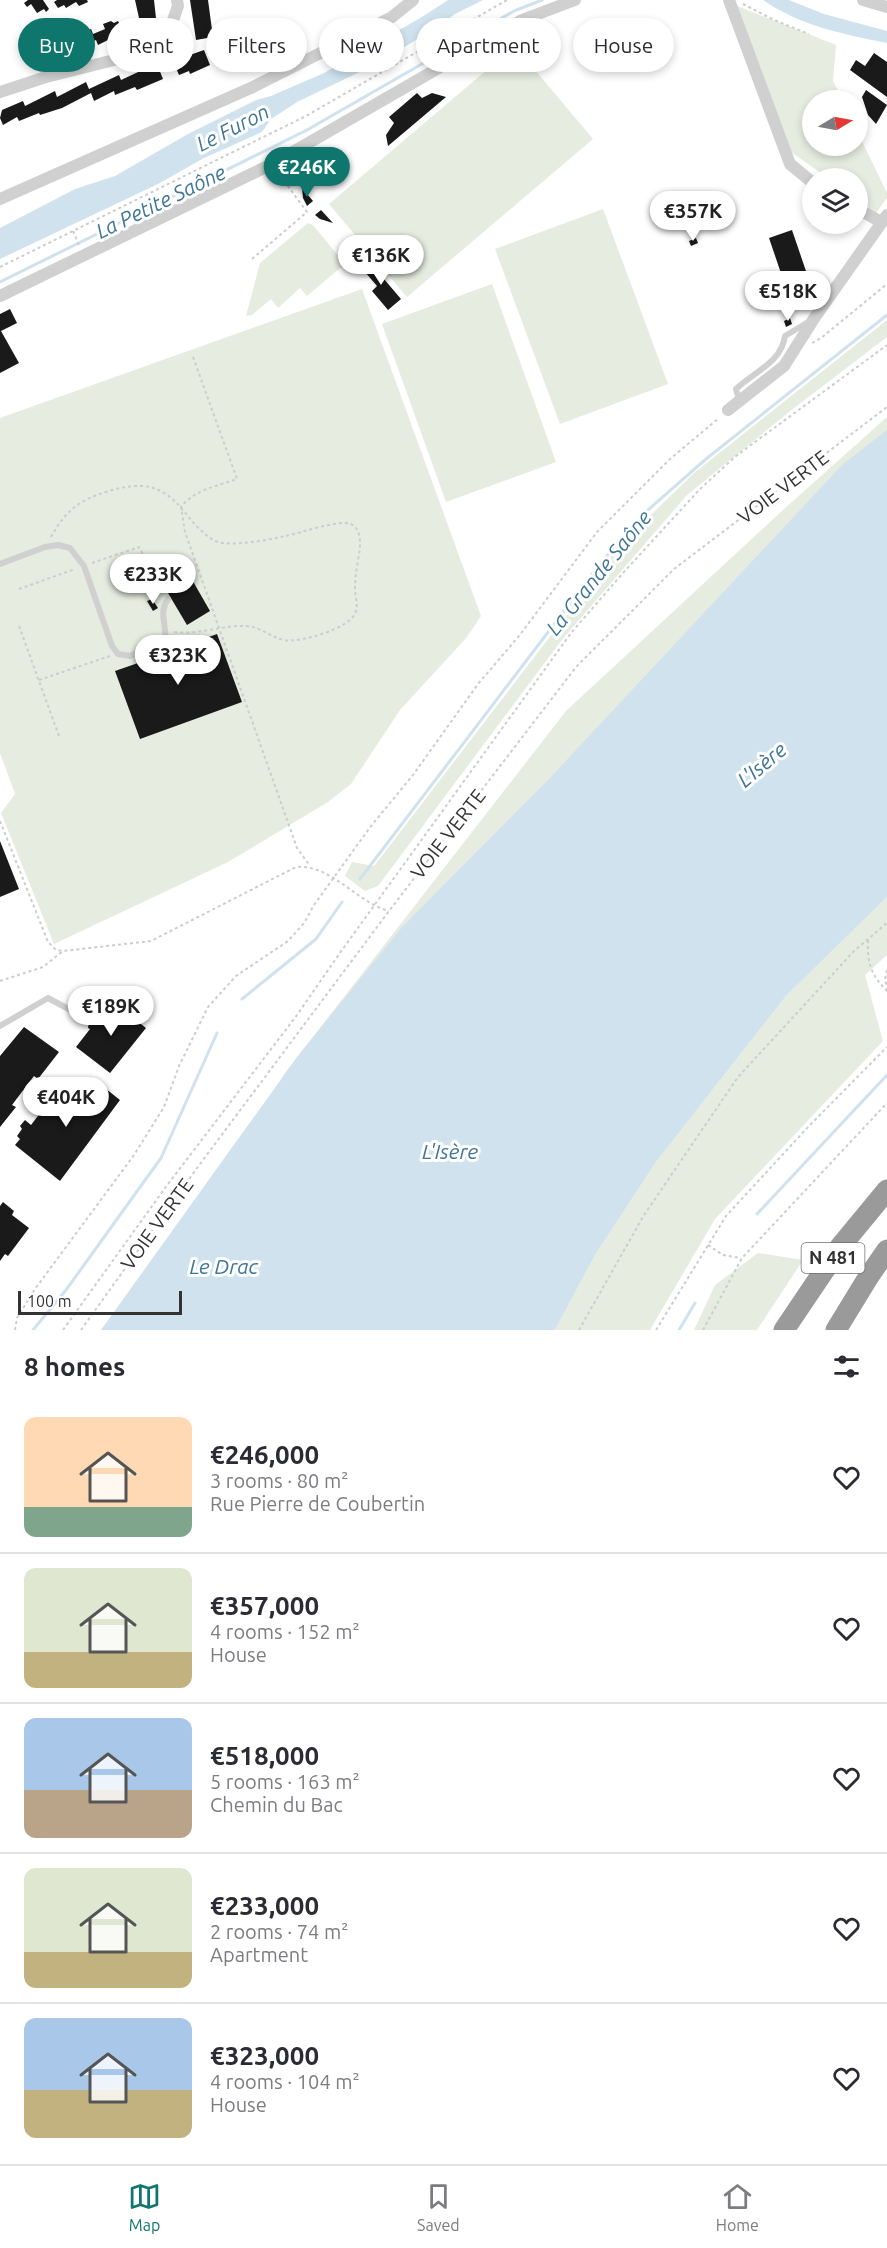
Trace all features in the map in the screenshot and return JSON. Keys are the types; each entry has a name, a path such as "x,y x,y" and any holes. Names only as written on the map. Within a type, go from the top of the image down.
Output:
{"highway":[{"name":"N 481","path":"784,1330 840,1247 887,1190"},
{"path":"802,1330 887,1196"},
{"path":"837,1330 868,1276 887,1250"}],"street":[{"path":"0,92 46,77 134,55 167,37 178,6 177,0"},
{"path":"0,199 253,87 392,17 413,0"},
{"path":"0,296 272,164 522,20 576,0"},
{"path":"729,0 790,164 802,174"},
{"path":"863,0 887,7"},
{"path":"728,410 784,366 798,347 815,317 884,218 868,212"}],"lane":[{"path":"739,400 736,389 777,358 783,347 785,336 815,317"},
{"path":"0,564 45,547 58,545 70,548 84,566 112,646 118,654 130,656 163,642 166,634 162,614 168,599"},
{"path":"0,1026 48,998 76,1013"}],"path":[{"path":"0,267 306,117 507,0"},
{"path":"735,0 774,20 809,34"},
{"path":"252,259 307,212 272,164"},
{"path":"73,231 82,250"},
{"path":"798,347 821,338 887,284"},
{"path":"63,1330 165,1188 297,1015 571,633 700,489 736,456 887,345"},
{"path":"194,357 237,478 187,499 181,507 185,532 297,848 310,866 334,879 374,907 388,911"},
{"name":"VOIE VERTE","path":"81,1330 197,1168 388,911 576,667 674,569 887,407"},
{"path":"15,1330 17,1318 35,1288 134,1155 164,1107 178,1066 208,1007 236,976 288,940 304,923 314,905 371,826 413,775 478,684 519,636 597,532 670,459 728,410"},
{"path":"45,547 60,520 74,506 95,495 142,485 158,490 181,507 198,529 213,540 223,543 254,542 284,537 334,523 350,523 358,532 360,552 355,591 356,613 351,621 317,635 292,640 283,640 260,628 242,626 220,627 193,633 166,634"},
{"path":"19,590 139,547 168,599"},
{"path":"19,626 59,736"},
{"path":"39,680 118,654"},
{"path":"0,821 48,942 56,950 151,941 288,870 310,866"},
{"path":"579,1330 644,1215 738,1077 855,951 887,923"},
{"path":"868,939 867,956 874,978 887,990"},
{"path":"0,981 43,967 63,951"},
{"path":"887,970 885,980 887,990"},
{"path":"656,1330 726,1216 809,1126 887,1047"},
{"path":"703,1330 742,1258 887,1103"},
{"path":"708,1245 723,1255 742,1258"}],"shaded area":[{"path":"737,6 836,45 833,81 838,90 802,90 802,156 868,156 868,154 887,193 887,198 876,213 868,207 868,168 814,168 791,152"},
{"path":"484,72 537,72 593,139 407,297 329,204"},
{"path":"603,209 668,384 560,424 495,249"},
{"path":"308,223 313,225 345,264 307,296 300,288 278,308 271,299 252,315 246,316 260,263"},
{"path":"492,284 556,462 446,502 382,324"},
{"path":"362,289 481,616 467,637 400,710 351,784 328,802 228,862 54,944 1,813 15,794 0,753 0,418"},
{"path":"887,320 887,337 794,408 687,495 561,641 378,886 365,891 345,876 352,862 374,866 621,544 694,473"},
{"path":"887,417 887,463 459,892 281,1078 566,711"},
{"path":"887,897 887,955 865,975 883,1041 715,1219 650,1330 555,1330 595,1255 656,1162 786,996"},
{"path":"758,1253 803,1260 757,1330 694,1330 715,1285"}],"water":[{"path":"448,0 483,0 450,18 420,18"},
{"path":"763,0 789,0 824,14 887,31 887,43 807,23"},
{"path":"416,20 416,40 404,47 404,27"},
{"name":"Le Furon","path":"360,72 297,102 271,119 262,132 204,158 158,184 0,259 0,228 75,189 115,176 188,134 256,100 271,96 324,73"},
{"name":"L'Isère","path":"887,430 887,897 786,996 656,1162 595,1255 555,1330 101,1330 297,1057 403,926 548,780 843,464"}],"building":[{"path":"28,0 43,0 49,9 46,12 44,9 37,13 31,4 27,7 24,3"},
{"path":"57,0 87,0 88,2 79,6 76,2 66,8 64,5 58,8 54,2"},
{"path":"135,0 154,0 156,18 139,18"},
{"path":"190,0 208,0 210,18 206,18 206,38 196,40"},
{"path":"107,22 107,40 98,45 95,33 105,29 103,24"},
{"path":"204,50 206,67 190,74 189,72 194,72 194,54"},
{"path":"874,53 887,62 887,97 850,70 856,60 865,66"},
{"path":"138,72 160,72 163,79 137,90 135,87 115,95 114,91 94,101 91,93 62,108 40,115 39,113 19,121 17,117 3,125 0,118 2,110 23,101 25,106 55,91 57,97 86,82 89,89 119,75 121,80"},
{"path":"868,91 887,105 876,124 868,115"},
{"path":"417,93 422,98 432,93 446,97 388,146 386,135 394,123 389,117"},
{"path":"302,188 313,201 307,206 303,198"},
{"path":"321,210 333,223 315,215"},
{"path":"792,230 808,277 785,285 769,238"},
{"path":"696,238 698,243 691,246 689,241"},
{"path":"366,258 401,299 388,310 372,291 377,286 359,265"},
{"path":"10,309 17,323 1,331 19,363 0,373 0,314"},
{"path":"790,318 792,324 786,327 784,321"},
{"path":"183,564 210,611 187,625 159,578"},
{"path":"152,599 158,608 153,611 147,601"},
{"path":"217,634 242,702 140,739 115,671 138,663 142,655 146,659 154,657 155,650 162,654"},
{"path":"0,841 19,889 0,897"},
{"path":"112,1001 146,1028 110,1073 76,1047 90,1029 88,1028 89,1022 93,1019 97,1020"},
{"path":"24,1027 59,1052 38,1079 34,1076 12,1105 16,1107 0,1127 0,1056"},
{"path":"91,1077 120,1100 60,1181 15,1145 20,1139 17,1136 25,1120 31,1125 56,1092 71,1103"},
{"path":"3,1202 14,1211 12,1215 29,1228 8,1256 5,1254 0,1261 0,1206"}],"waterway":[{"name":"La Petite Saône","path":"0,282 307,130 514,11 542,0"},
{"name":"La Grande Saône","path":"360,879 600,564 640,517 706,459 887,315"},
{"name":"La Grande Saône","path":"242,999 316,939 342,902"},
{"name":"La Grande Saône","path":"33,1330 66,1290 161,1158 217,1033"},
{"path":"757,1214 887,1075"},
{"path":"679,1330 695,1303"}],"water label":[{"name":"Le Drac","path":"224,1267"}]}
